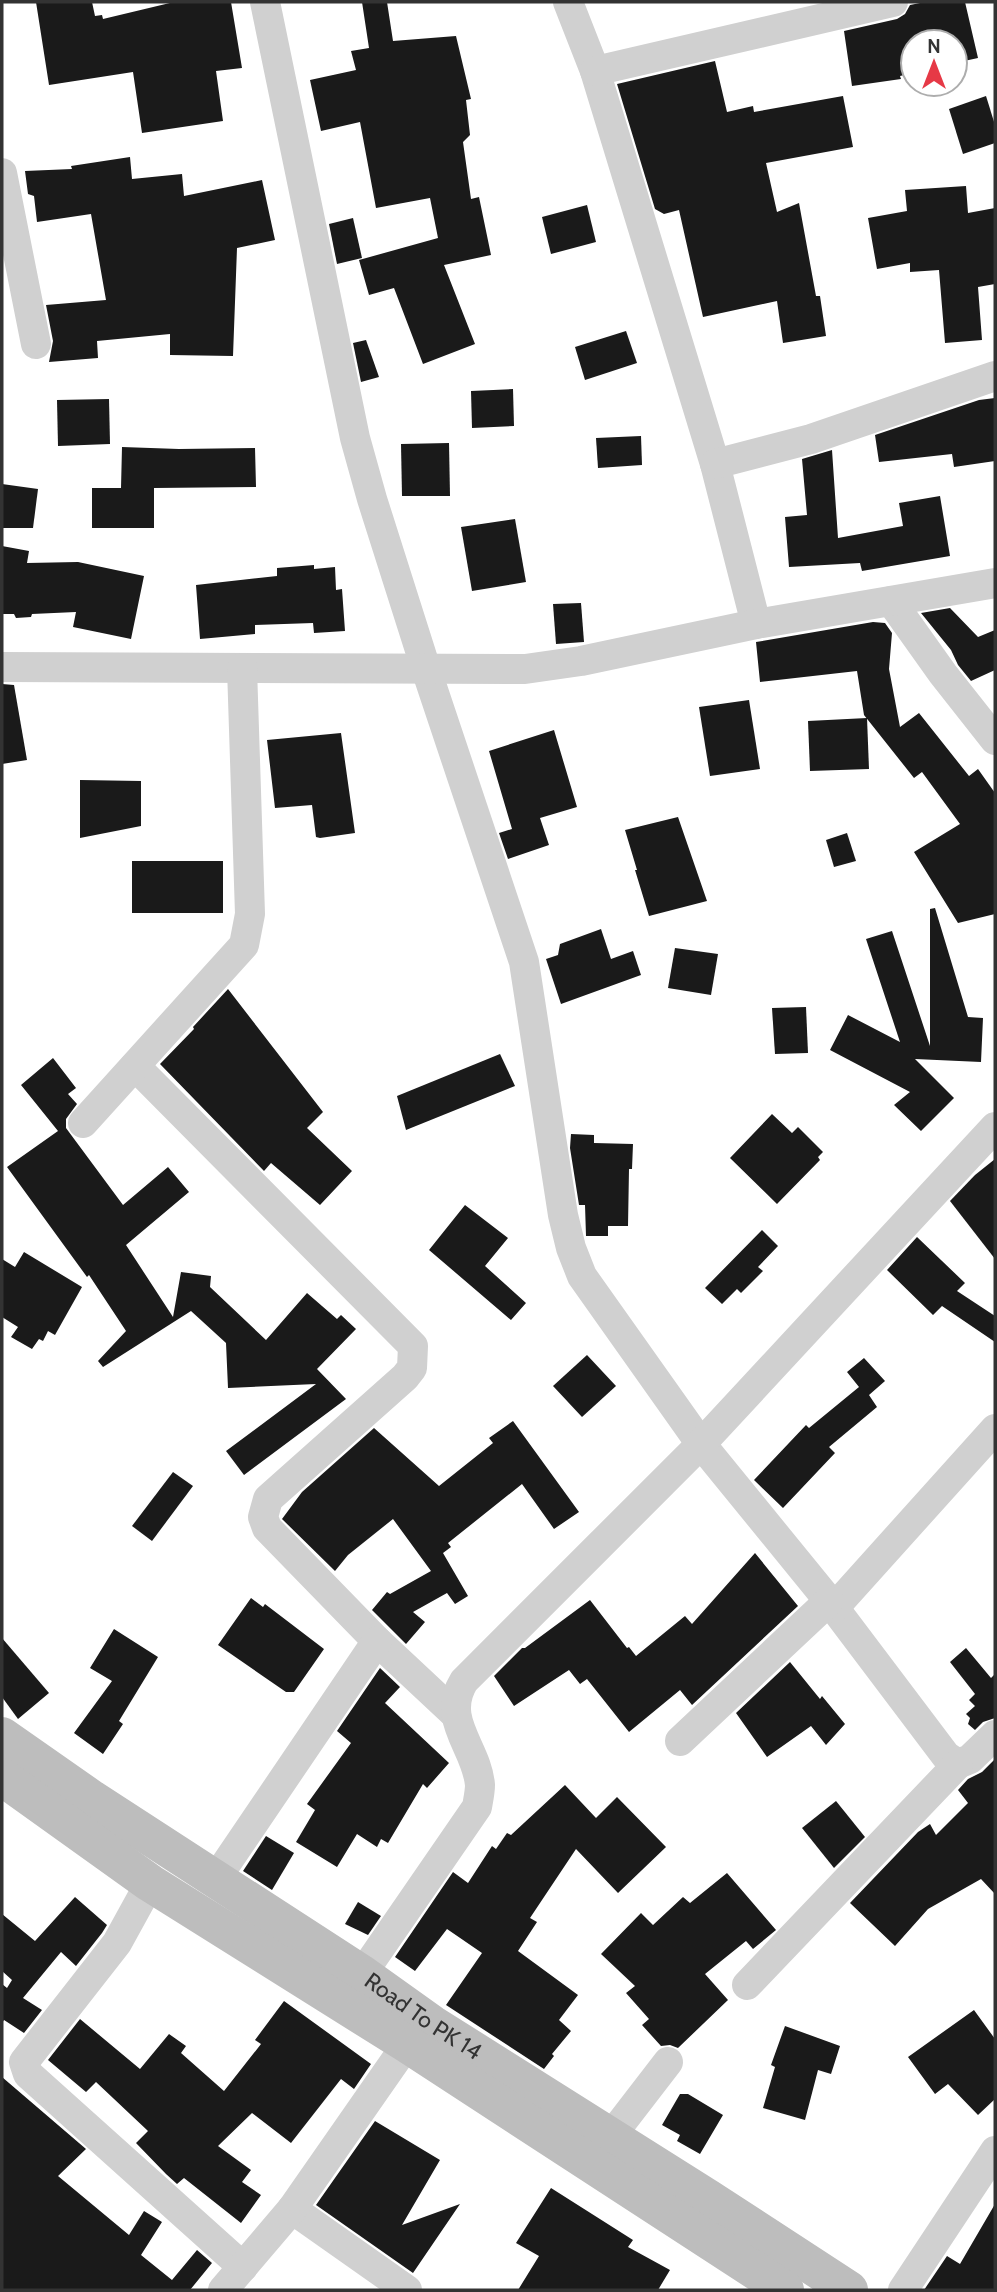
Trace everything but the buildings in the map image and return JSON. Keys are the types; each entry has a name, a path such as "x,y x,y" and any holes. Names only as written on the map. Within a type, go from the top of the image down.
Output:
{"main road":[{"name":"Road To PK 14","path":"2,1736 215,1880 362,1974 432,2024 611,2136 841,2288"},
{"name":"Road To PK 14","path":"2,1777 150,1883 407,2044 785,2290"}],"street":[{"path":"265,2 355,438 426,669 524,962 570,1248 582,1276 701,1444 832,1604 946,1756 958,1764"},
{"path":"568,2 595,71 715,464 756,624"},
{"path":"595,71 893,2"},
{"path":"2,173 36,344"},
{"path":"715,464 811,439 995,376"},
{"path":"2,667 525,669 581,661 756,624 995,583"},
{"path":"891,601 995,740"},
{"path":"83,1123 244,945 250,914 243,668"},
{"path":"135,1066 413,1346 412,1368 405,1377 268,1499 263,1517 267,1528 377,1641 454,1713 480,1786 477,1807 362,1974"},
{"path":"454,1713 456,1694 464,1681 701,1444 995,1127"},
{"path":"680,1741 832,1604 995,1429"},
{"path":"215,1880 377,1641"},
{"path":"747,1984 958,1764 970,1759 995,1735"},
{"path":"150,1883 117,1943 24,2062 28,2074 243,2267"},
{"path":"223,2290 292,2209 407,2044"},
{"path":"611,2136 668,2062"},
{"path":"903,2290 995,2151"},
{"path":"292,2209 407,2290"}]}
